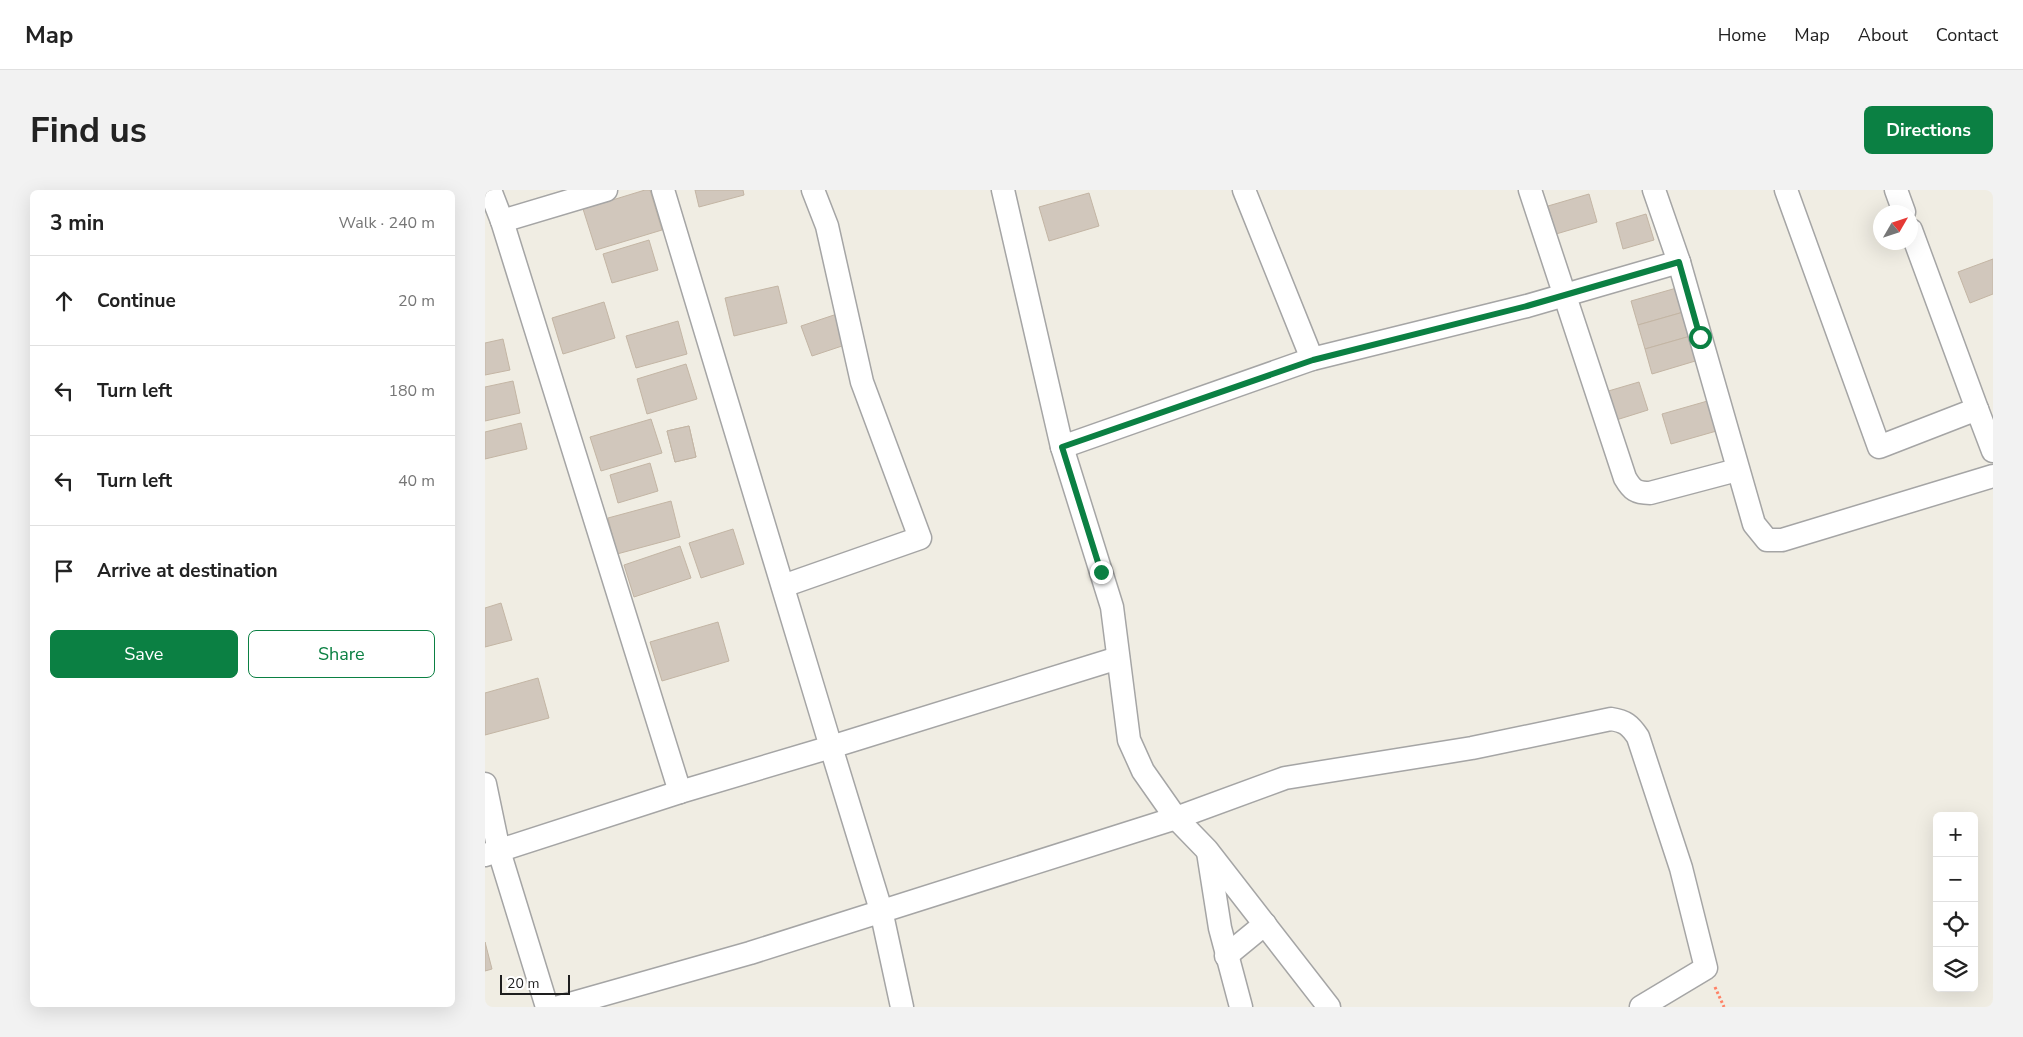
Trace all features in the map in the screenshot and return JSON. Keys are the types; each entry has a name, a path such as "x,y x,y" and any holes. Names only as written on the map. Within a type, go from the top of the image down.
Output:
{"street":[{"path":"490,190 502,221 680,792"},
{"path":"502,221 606,190"},
{"path":"663,190 881,910 902,1007"},
{"path":"783,586 920,538 862,382 827,226 813,190"},
{"path":"1003,190 1062,447 1112,607 1129,740 1143,770 1176,818 1207,850 1329,1007"},
{"path":"1244,190 1313,360"},
{"path":"1530,190 1625,478 1631,488 1637,493 1650,493 1737,470"},
{"path":"1653,190 1679,262 1754,524 1767,540 1782,540 1993,476"},
{"path":"1786,190 1879,447 1977,409"},
{"path":"1896,190 1901,205"},
{"path":"1918,249 1993,451"},
{"path":"1062,447 1313,360 1527,306 1564,293 1679,262"},
{"path":"492,853 680,792 1118,658"},
{"path":"559,1007 749,953 1176,818 1285,778 1472,748 1611,719 1622,720 1631,726 1638,737 1681,868 1706,968 1641,1007"},
{"path":"485,784 492,853 547,1007"},
{"path":"1207,850 1226,956 1241,1007"},
{"path":"1226,956 1265,924"}],"building":[{"path":"650,190 662,230 596,250 583,209"},
{"path":"695,190 743,190 744,195 699,207"},
{"path":"1089,193 1099,226 1049,241 1039,207"},
{"path":"1589,194 1597,222 1556,234 1548,206"},
{"path":"1646,214 1654,240 1623,249 1616,223"},
{"path":"649,240 658,270 612,283 603,254"},
{"path":"1993,259 1993,294 1970,303 1958,272"},
{"path":"778,286 787,323 734,336 725,298"},
{"path":"1680,287 1687,311 1638,325 1631,301"},
{"path":"604,302 615,338 563,354 552,318"},
{"path":"1687,311 1694,335 1645,349 1638,325"},
{"path":"840,313 851,343 812,356 801,326"},
{"path":"678,321 687,354 636,368 626,336"},
{"path":"1694,335 1702,359 1652,374 1645,349"},
{"path":"503,339 510,370 485,375 485,343"},
{"path":"686,364 697,399 647,414 637,379"},
{"path":"513,381 520,413 485,421 485,387"},
{"path":"1639,382 1648,410 1613,421 1605,392"},
{"path":"1711,400 1720,430 1671,444 1662,414"},
{"path":"651,419 662,453 601,471 590,437"},
{"path":"521,423 527,449 485,459 485,432"},
{"path":"689,426 696,457 675,462 667,431"},
{"path":"689,426 696,457 675,462 667,431"},
{"path":"650,463 658,491 618,503 610,475"},
{"path":"671,501 680,537 617,554 608,518"},
{"path":"733,529 744,564 701,578 689,543"},
{"path":"680,546 691,578 634,597 624,565"},
{"path":"501,603 512,640 485,647 485,608"},
{"path":"718,622 729,661 662,681 650,642"},
{"path":"538,678 549,718 485,735 485,693"},
{"path":"485,942 492,969 485,971"}],"route":[{"path":"1101,572 1062,447 1313,360 1527,306 1564,293 1679,262 1700,337"}]}
